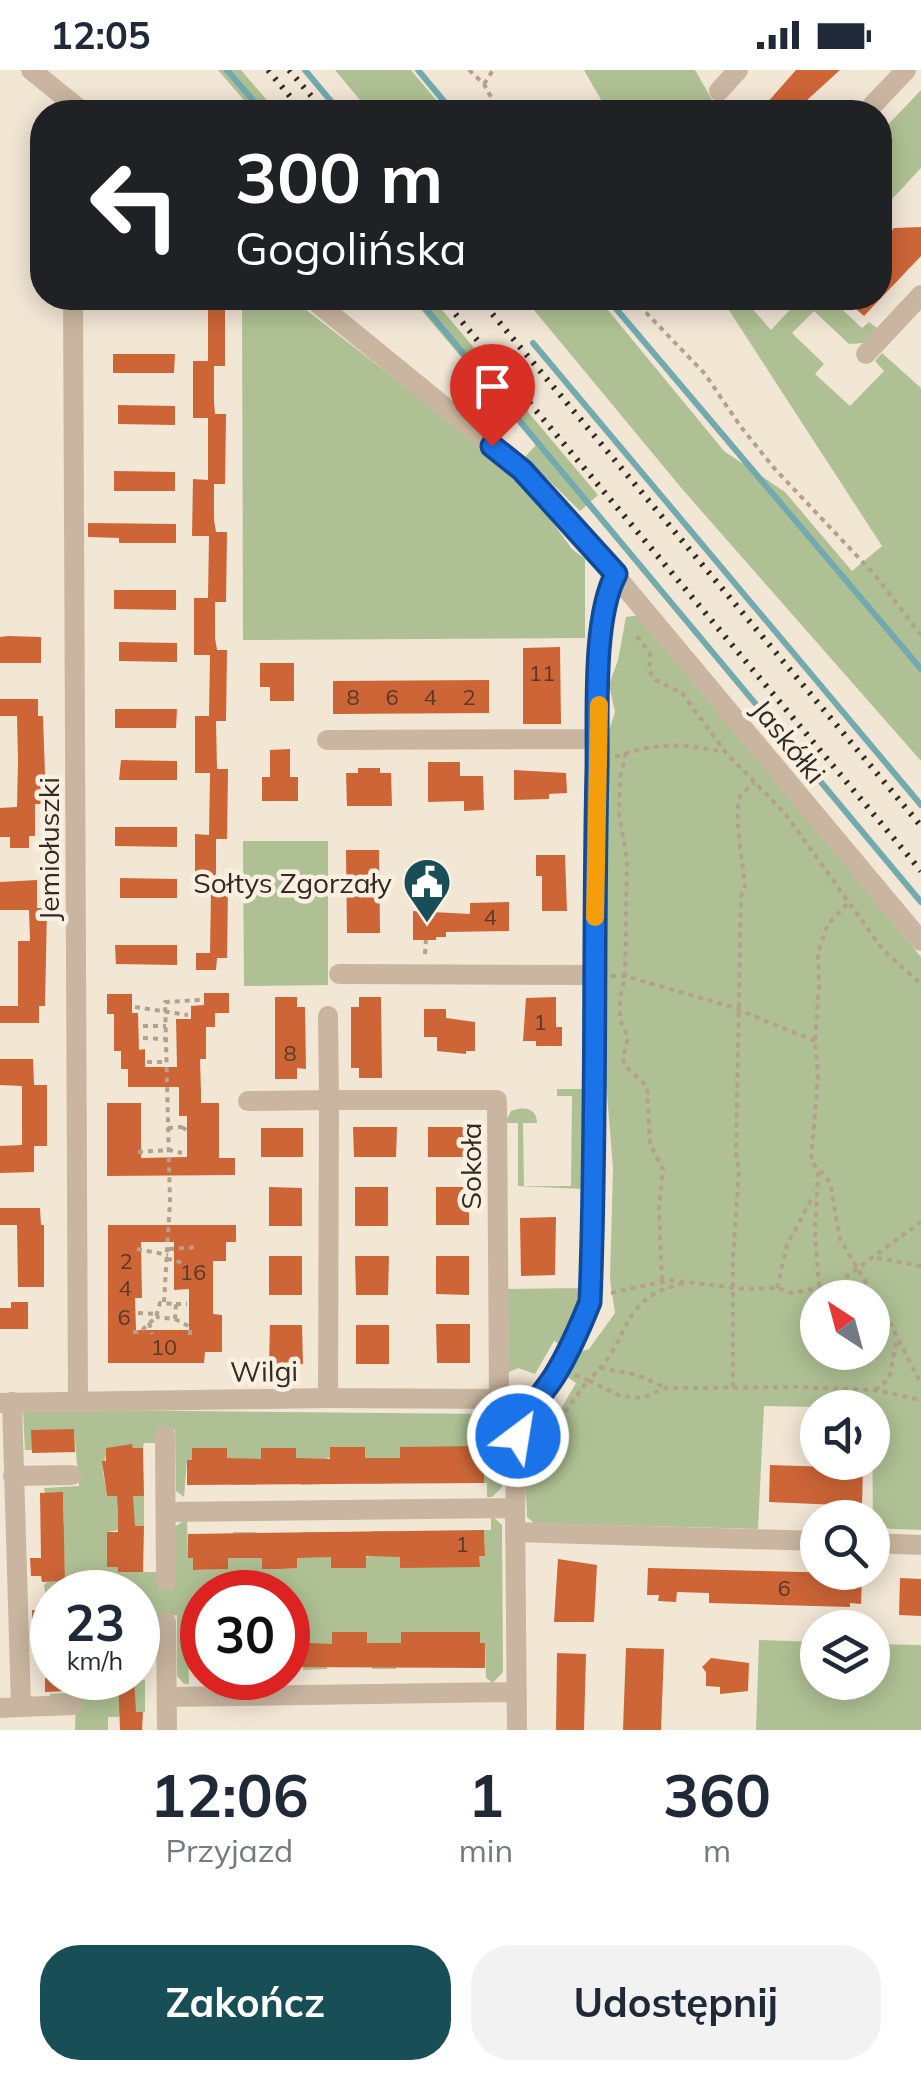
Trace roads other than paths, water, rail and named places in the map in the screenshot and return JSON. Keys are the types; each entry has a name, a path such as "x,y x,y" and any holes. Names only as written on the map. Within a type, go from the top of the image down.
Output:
{"street":[{"path":"31,70 69,100"},
{"path":"719,91 738,70"},
{"path":"877,100 906,70"},
{"path":"866,354 921,295"},
{"name":"Jemiołuszki","path":"73,310 78,1400"},
{"name":"Jaskółki","path":"326,310 522,470 616,574 921,941"},
{"path":"516,1730 515,1508 521,1422 558,1370 590,1296 597,739 602,627 616,574"},
{"path":"327,740 597,739"},
{"path":"339,974 594,975"},
{"path":"328,1016 328,1398"},
{"name":"Sokoła","path":"248,1101 497,1100 498,1400"},
{"path":"498,1400 521,1422"},
{"name":"Wilgi","path":"6,1402 498,1400"},
{"path":"6,1402 6,1441 13,1476 9,1575 11,1708 73,1706"},
{"path":"164,1434 166,1581"},
{"path":"13,1476 72,1475"},
{"path":"166,1512 515,1508"},
{"path":"515,1532 800,1541"},
{"path":"890,1544 921,1545"},
{"path":"166,1622 167,1730"},
{"path":"167,1698 517,1692"}],"waterway":[{"path":"227,70 253,100"},
{"path":"305,70 330,100"},
{"path":"418,70 443,100"},
{"path":"427,310 921,902"},
{"path":"617,310 921,669"},
{"path":"533,343 921,805"}],"railway":[{"path":"268,70 293,100"},
{"path":"289,70 315,100"},
{"path":"452,310 921,871"},
{"path":"489,310 921,826"}],"place":[{"name":"Sołtys Zgorzały","path":"427,924"}]}
